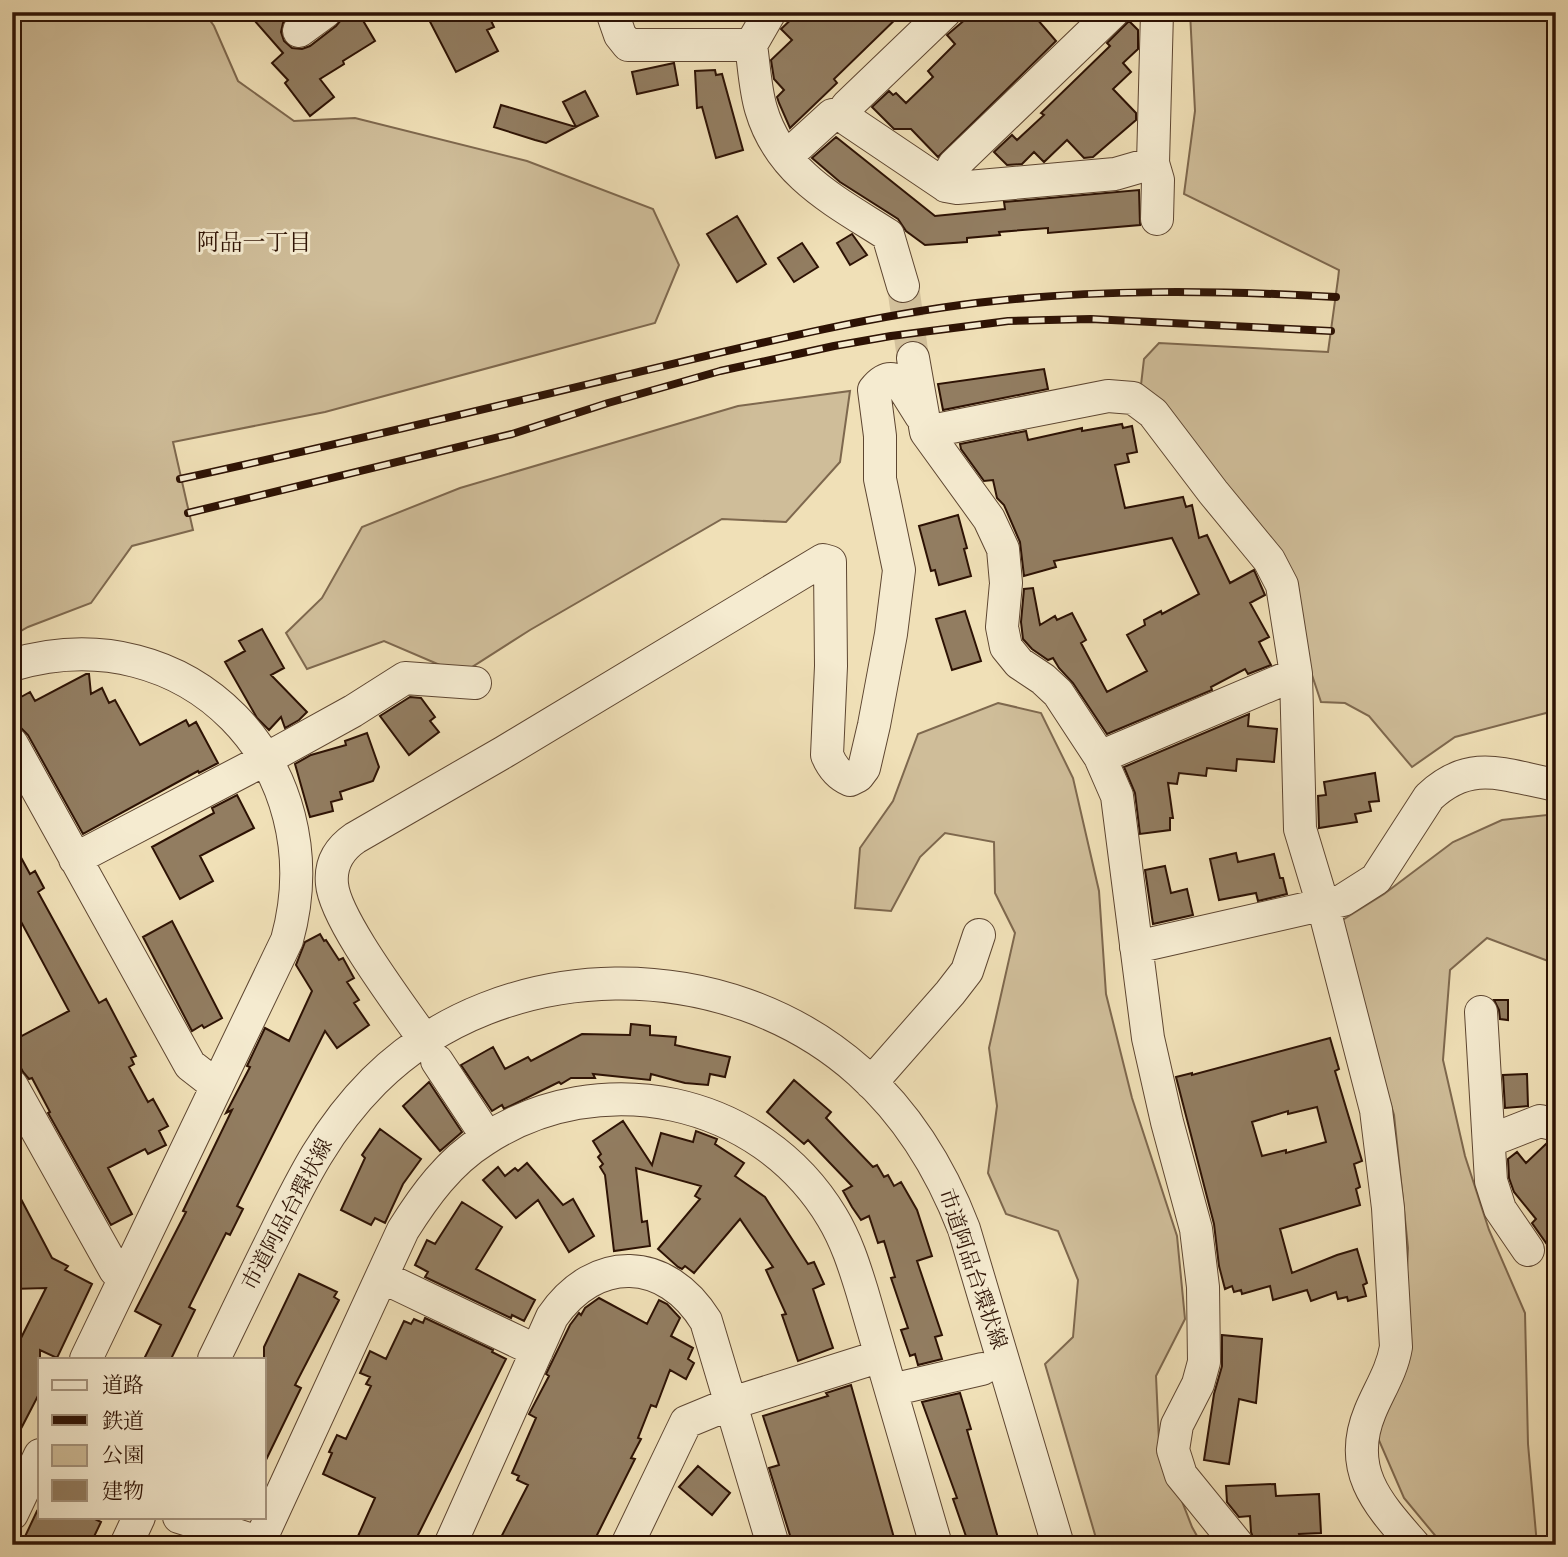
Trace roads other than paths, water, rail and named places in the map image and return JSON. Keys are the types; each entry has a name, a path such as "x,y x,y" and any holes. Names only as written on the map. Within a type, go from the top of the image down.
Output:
{"street":[{"path":"299,31 325,12"},
{"path":"612,12 620,35 628,45 751,45"},
{"path":"756,12 751,45 761,109 776,142 793,167 815,188 888,235 903,286"},
{"path":"751,45 770,12"},
{"path":"945,12 847,106 845,113 848,120 946,186 957,188 1115,174 1153,163"},
{"path":"946,186 954,165 1113,12"},
{"path":"1157,12 1153,163 1158,180 1157,219"},
{"path":"786,157 832,115 845,113"},
{"path":"913,358 923,424"},
{"path":"487,1137 351,930 336,899 331,874 341,849 355,838 504,752 823,560 830,562 831,666 827,755 832,767 842,777 850,780 858,776 864,768 874,725 891,634 899,570 880,479 880,436 874,390 886,380 900,381 923,424 998,533 1006,566 1002,627 1006,647 1019,663 1058,693 1113,782 1148,1038 1196,1229 1203,1287 1204,1362 1198,1384 1177,1424 1173,1450 1181,1475 1238,1545"},
{"path":"923,424 1108,396 1133,398 1144,404 1275,568 1284,595 1296,674 1300,829 1323,905 1376,1110 1388,1208 1397,1332 1393,1363 1365,1425 1362,1461 1374,1496 1414,1545"},
{"path":"12,665 52,656 96,654 160,669 198,689 216,702 248,733 267,759 281,789 294,831 296,897 286,940 86,1358"},
{"path":"1100,757 1296,674"},
{"path":"75,859 267,759 353,711 405,678 475,683"},
{"path":"12,744 190,1065 217,1086"},
{"path":"1136,947 1343,900 1372,883 1421,808 1439,787 1451,780 1490,771 1556,785"},
{"path":"871,1083 967,971 979,935"},
{"name":"市道阿品台環状線","path":"214,1358 306,1169 326,1136 376,1079 431,1051 470,1016 541,991 616,982 692,989 764,1012 831,1049 871,1083 912,1129 933,1160 951,1194 964,1229 1058,1545"},
{"path":"1481,1012 1491,1181 1500,1209 1528,1250"},
{"path":"12,1086 115,1270 124,1280"},
{"path":"182,1518 262,1544 403,1230 425,1196 451,1166 487,1137 517,1121 554,1107 593,1099 633,1098 673,1103 711,1115 747,1133 780,1156 808,1184 832,1217 849,1252 936,1545"},
{"path":"1489,1141 1540,1121 1556,1125"},
{"path":"450,1545 552,1317 563,1301 577,1288 611,1273 630,1271 649,1273 683,1290 706,1321 773,1545"},
{"path":"382,1277 537,1351"},
{"path":"1387,1545 1351,1488 1340,1451 1341,1438 1350,1414 1397,1332"},
{"path":"627,1545 686,1423 732,1403 881,1356"},
{"path":"891,1390 982,1369"},
{"path":"12,1514 31,1469"},
{"path":"127,1545 139,1518"}],"tunnel":[{"path":"903,286 913,358"}],"railway":[{"path":"180,479 796,335 931,309 1021,298 1111,293 1201,292 1336,297"},
{"path":"188,513 512,434 720,371 891,336 1008,321 1091,319 1331,331"}],"district":[{"name":"阿品一丁目","path":"254,242"}]}
